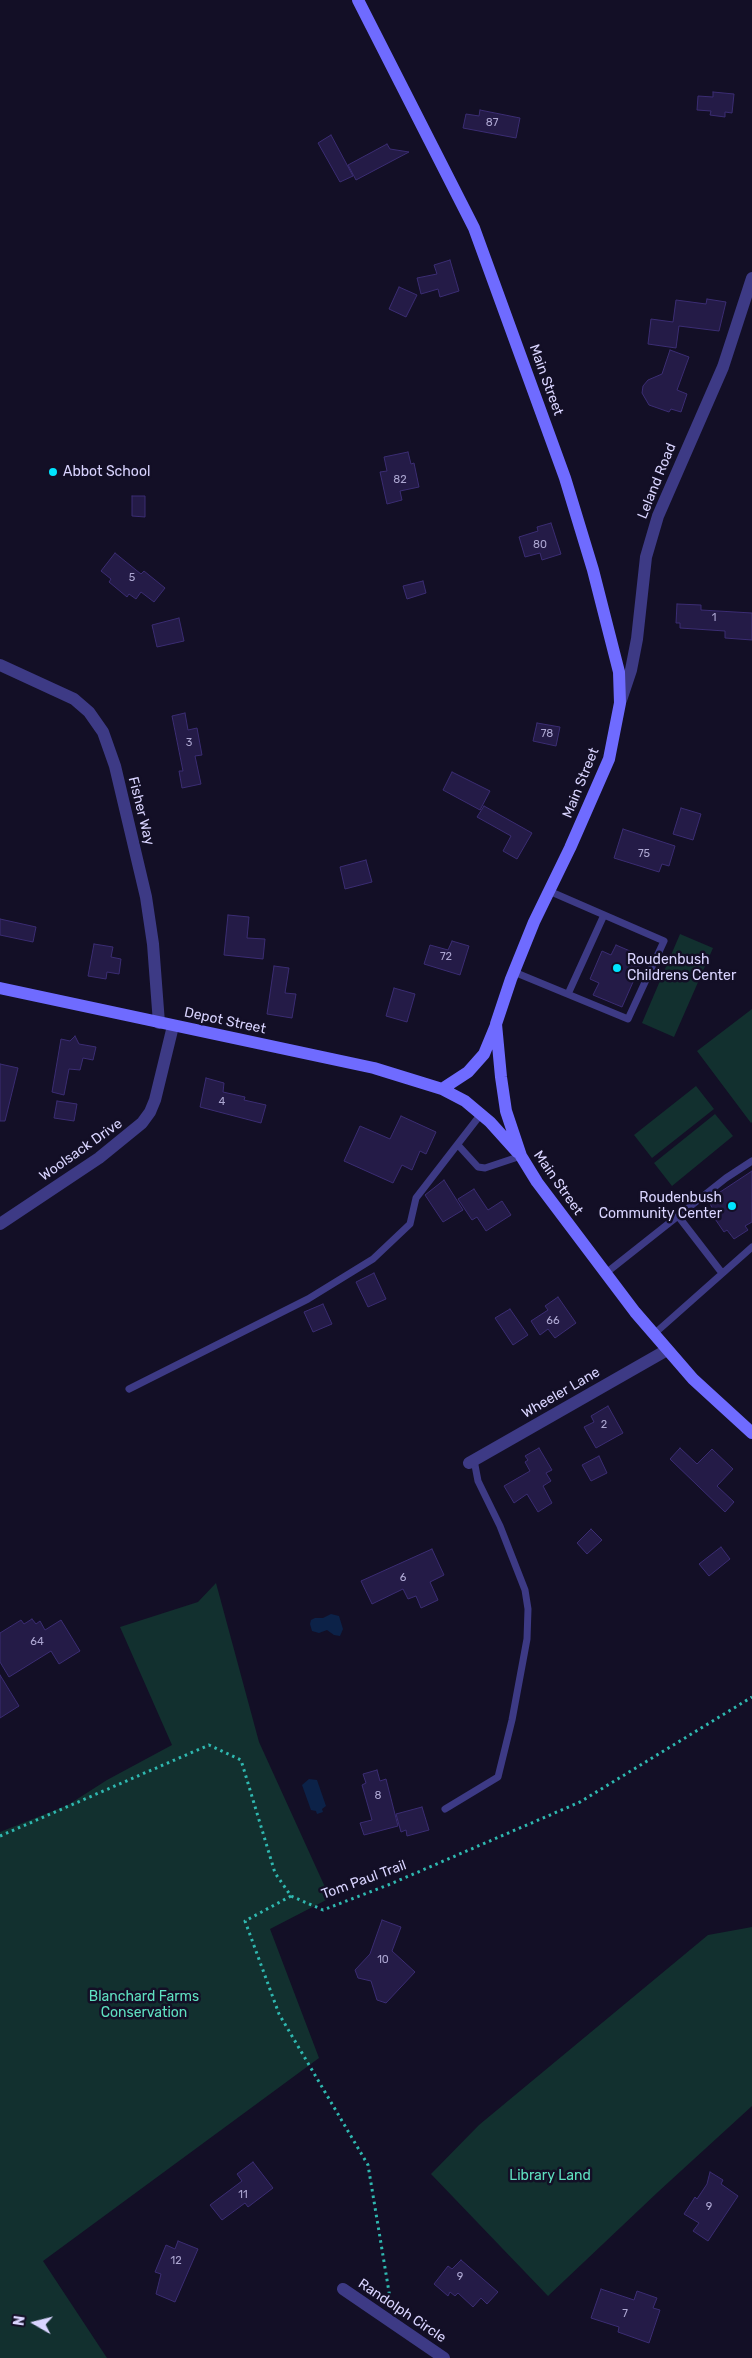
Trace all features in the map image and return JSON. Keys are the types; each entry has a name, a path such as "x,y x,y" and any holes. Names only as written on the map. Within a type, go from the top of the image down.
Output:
{"main road":[{"name":"Main Street","path":"358,0 477,238 565,478 619,672 620,703 609,759 514,972 496,1024 506,1111 521,1156 537,1182 606,1273 667,1350 693,1379 752,1433"},
{"name":"Depot Street","path":"0,988 374,1068 442,1090 465,1101 481,1114 521,1156"},
{"path":"442,1090 468,1072 484,1054 496,1024"}],"street":[{"name":"Leland Road","path":"620,703 635,648 646,557 658,516 722,367 752,278"},
{"name":"Fisher Way","path":"0,665 74,699 89,712 103,732 114,766 146,897 153,944 159,1023"},
{"name":"Woolsack Drive","path":"0,1224 99,1158 142,1124 155,1100 173,1026"},
{"name":"Wheeler Lane","path":"472,1462 667,1350"},
{"name":"Randolph Circle","path":"343,2289 444,2358"}],"lane":[{"path":"514,972 628,1019 664,941 549,891"},
{"path":"568,994 604,915"},
{"path":"129,1389 308,1299 373,1258 410,1224 416,1198 481,1114"},
{"path":"458,1145 478,1167 485,1168 521,1156"},
{"path":"606,1273 726,1178 752,1161"},
{"path":"678,1216 722,1273"},
{"path":"654,1334 752,1247"},
{"path":"445,1809 498,1777 512,1720 527,1639 528,1610 525,1590 500,1526 478,1481 472,1462"}],"path":[{"name":"Tom Paul Trail","path":"291,1896 323,1910 388,1885 580,1802 752,1697"},
{"path":"0,1836 209,1745 241,1760 275,1873 291,1896 245,1921 280,2014 368,2165 395,2324"}],"green space":[{"path":"680,934 713,948 674,1037 642,1023"},
{"path":"752,1009 752,1122 751,1123 697,1051"},
{"path":"696,1086 714,1109 652,1158 634,1135"},
{"path":"715,1114 733,1136 672,1186 654,1163"},
{"name":"Blanchard Farms Conservation","path":"216,1583 259,1742 330,1898 270,1929 319,2058 43,2261 107,2358 0,2358 0,1832 68,1805 107,1780 172,1745 120,1627 198,1602"},
{"name":"Library Land","path":"752,1927 752,2106 548,2296 431,2174 479,2125 708,1935"}],"water":[{"path":"331,1614 339,1616 343,1629 340,1636 334,1635 327,1630 319,1633 312,1631 311,1620 323,1618"},
{"path":"309,1779 317,1780 326,1806 322,1809 323,1812 317,1814 316,1811 311,1810 302,1785"}],"building":[{"path":"713,92 734,94 732,113 725,112 725,117 710,115 711,111 697,110 698,96 713,97"},
{"path":"480,110 520,118 516,138 463,128 466,114 479,116"},
{"path":"331,135 353,176 340,182 318,143"},
{"path":"387,144 390,149 409,152 356,180 348,165"},
{"path":"450,260 459,291 440,297 438,289 421,294 417,278 437,274 434,265"},
{"path":"399,287 417,295 406,317 389,309"},
{"path":"707,299 726,302 719,331 679,326 676,348 648,344 651,319 673,322 676,300 706,304"},
{"path":"670,350 689,357 677,390 687,394 681,412 671,409 669,412 649,405 642,393 643,386 648,380 662,374"},
{"path":"408,452 411,464 414,463 419,487 400,491 402,500 387,504 380,472 387,471 384,457"},
{"path":"132,496 145,496 145,517 132,516"},
{"path":"551,523 561,554 542,560 540,553 525,557 519,537 538,531 537,527"},
{"path":"115,553 141,574 144,571 165,588 154,602 141,592 136,599 129,594 127,597 109,582 111,579 101,571"},
{"path":"423,581 426,593 407,599 403,586"},
{"path":"677,604 701,605 701,610 752,613 752,640 725,638 725,631 680,628 680,623 676,623"},
{"path":"179,618 184,641 157,647 152,625"},
{"path":"185,713 188,730 197,728 202,755 195,756 201,784 182,788 179,771 183,771 172,716"},
{"path":"537,723 560,727 556,746 533,741"},
{"path":"452,772 490,791 480,810 443,790"},
{"path":"484,806 532,833 517,859 503,851 511,836 477,817"},
{"path":"681,808 701,814 693,840 673,834"},
{"path":"623,829 675,846 669,866 662,864 659,872 614,858"},
{"path":"366,860 372,882 345,889 340,867"},
{"path":"228,915 249,917 247,938 265,939 263,959 224,955"},
{"path":"0,919 36,927 33,942 0,935"},
{"path":"452,941 469,946 460,975 424,964 430,945 448,950"},
{"path":"94,944 113,947 111,957 121,959 119,974 107,972 106,979 88,976"},
{"name":"Roudenbush Childrens Center","path":"616,945 644,957 622,1007 593,995 599,983 590,979 602,951 611,955"},
{"path":"274,966 289,968 285,993 296,994 292,1018 267,1014"},
{"path":"394,988 415,994 407,1022 386,1016"},
{"path":"75,1036 79,1044 96,1047 93,1060 83,1058 80,1070 69,1069 64,1095 52,1092 61,1039 70,1041"},
{"path":"0,1064 18,1068 5,1121 0,1121"},
{"path":"206,1078 224,1083 223,1092 245,1097 244,1100 266,1105 261,1123 200,1107"},
{"path":"57,1101 77,1104 74,1121 54,1118"},
{"path":"401,1116 436,1132 426,1154 420,1151 412,1170 402,1165 393,1183 344,1161 360,1126 390,1139"},
{"name":"Roudenbush Community Center","path":"752,1171 752,1222 745,1226 748,1230 734,1239 727,1230 724,1232 711,1213 714,1211 708,1200"},
{"path":"444,1180 463,1210 443,1222 425,1195"},
{"path":"474,1189 488,1210 502,1201 511,1215 486,1231 477,1217 472,1220 458,1199"},
{"path":"374,1273 386,1299 368,1307 356,1282"},
{"path":"558,1297 576,1323 555,1338 548,1329 540,1335 531,1321 548,1310 545,1306"},
{"path":"323,1304 332,1324 313,1332 304,1312"},
{"path":"510,1309 528,1335 513,1345 495,1318"},
{"path":"608,1406 623,1433 596,1448 584,1427 594,1422 591,1416"},
{"path":"539,1448 552,1470 546,1473 551,1481 543,1486 552,1503 538,1512 527,1494 514,1503 504,1486 530,1471 525,1462 528,1460 525,1456"},
{"path":"680,1448 697,1464 712,1449 733,1469 717,1486 734,1502 725,1512 670,1459"},
{"path":"599,1456 607,1473 591,1481 582,1465"},
{"path":"591,1529 602,1540 587,1554 577,1543"},
{"path":"721,1547 730,1559 709,1576 699,1564"},
{"path":"432,1549 444,1575 430,1582 438,1600 421,1608 416,1596 408,1599 403,1589 372,1604 361,1581"},
{"path":"32,1619 36,1624 40,1621 45,1630 61,1620 80,1651 59,1664 51,1651 9,1677 0,1662 0,1633 21,1620 24,1624"},
{"path":"0,1675 19,1706 0,1718"},
{"path":"377,1770 380,1781 386,1779 398,1826 364,1835 360,1823 372,1820 362,1785 366,1783 363,1774"},
{"path":"422,1807 429,1830 407,1836 406,1830 401,1832 396,1814"},
{"path":"382,1920 401,1927 392,1951 415,1972 386,2003 377,2000 371,1981 358,1978 355,1970 370,1954"},
{"path":"253,2162 273,2188 248,2207 245,2203 222,2220 210,2205 242,2181 237,2174"},
{"path":"710,2172 723,2180 721,2184 738,2196 708,2241 693,2231 699,2223 684,2214 695,2197 697,2199 707,2184"},
{"path":"178,2241 198,2249 175,2302 156,2294 161,2274 155,2272 166,2245 175,2249"},
{"path":"461,2260 498,2292 487,2304 481,2298 473,2307 458,2293 455,2296 450,2292 448,2296 434,2284 448,2266 452,2269"},
{"path":"601,2289 634,2300 637,2291 657,2298 653,2308 660,2310 649,2343 618,2332 619,2327 591,2318"}],"place":[{"name":"Abbot School","path":"53,472"},
{"name":"Roudenbush Childrens Center","path":"617,968"},
{"name":"Roudenbush Community Center","path":"732,1206"}]}
